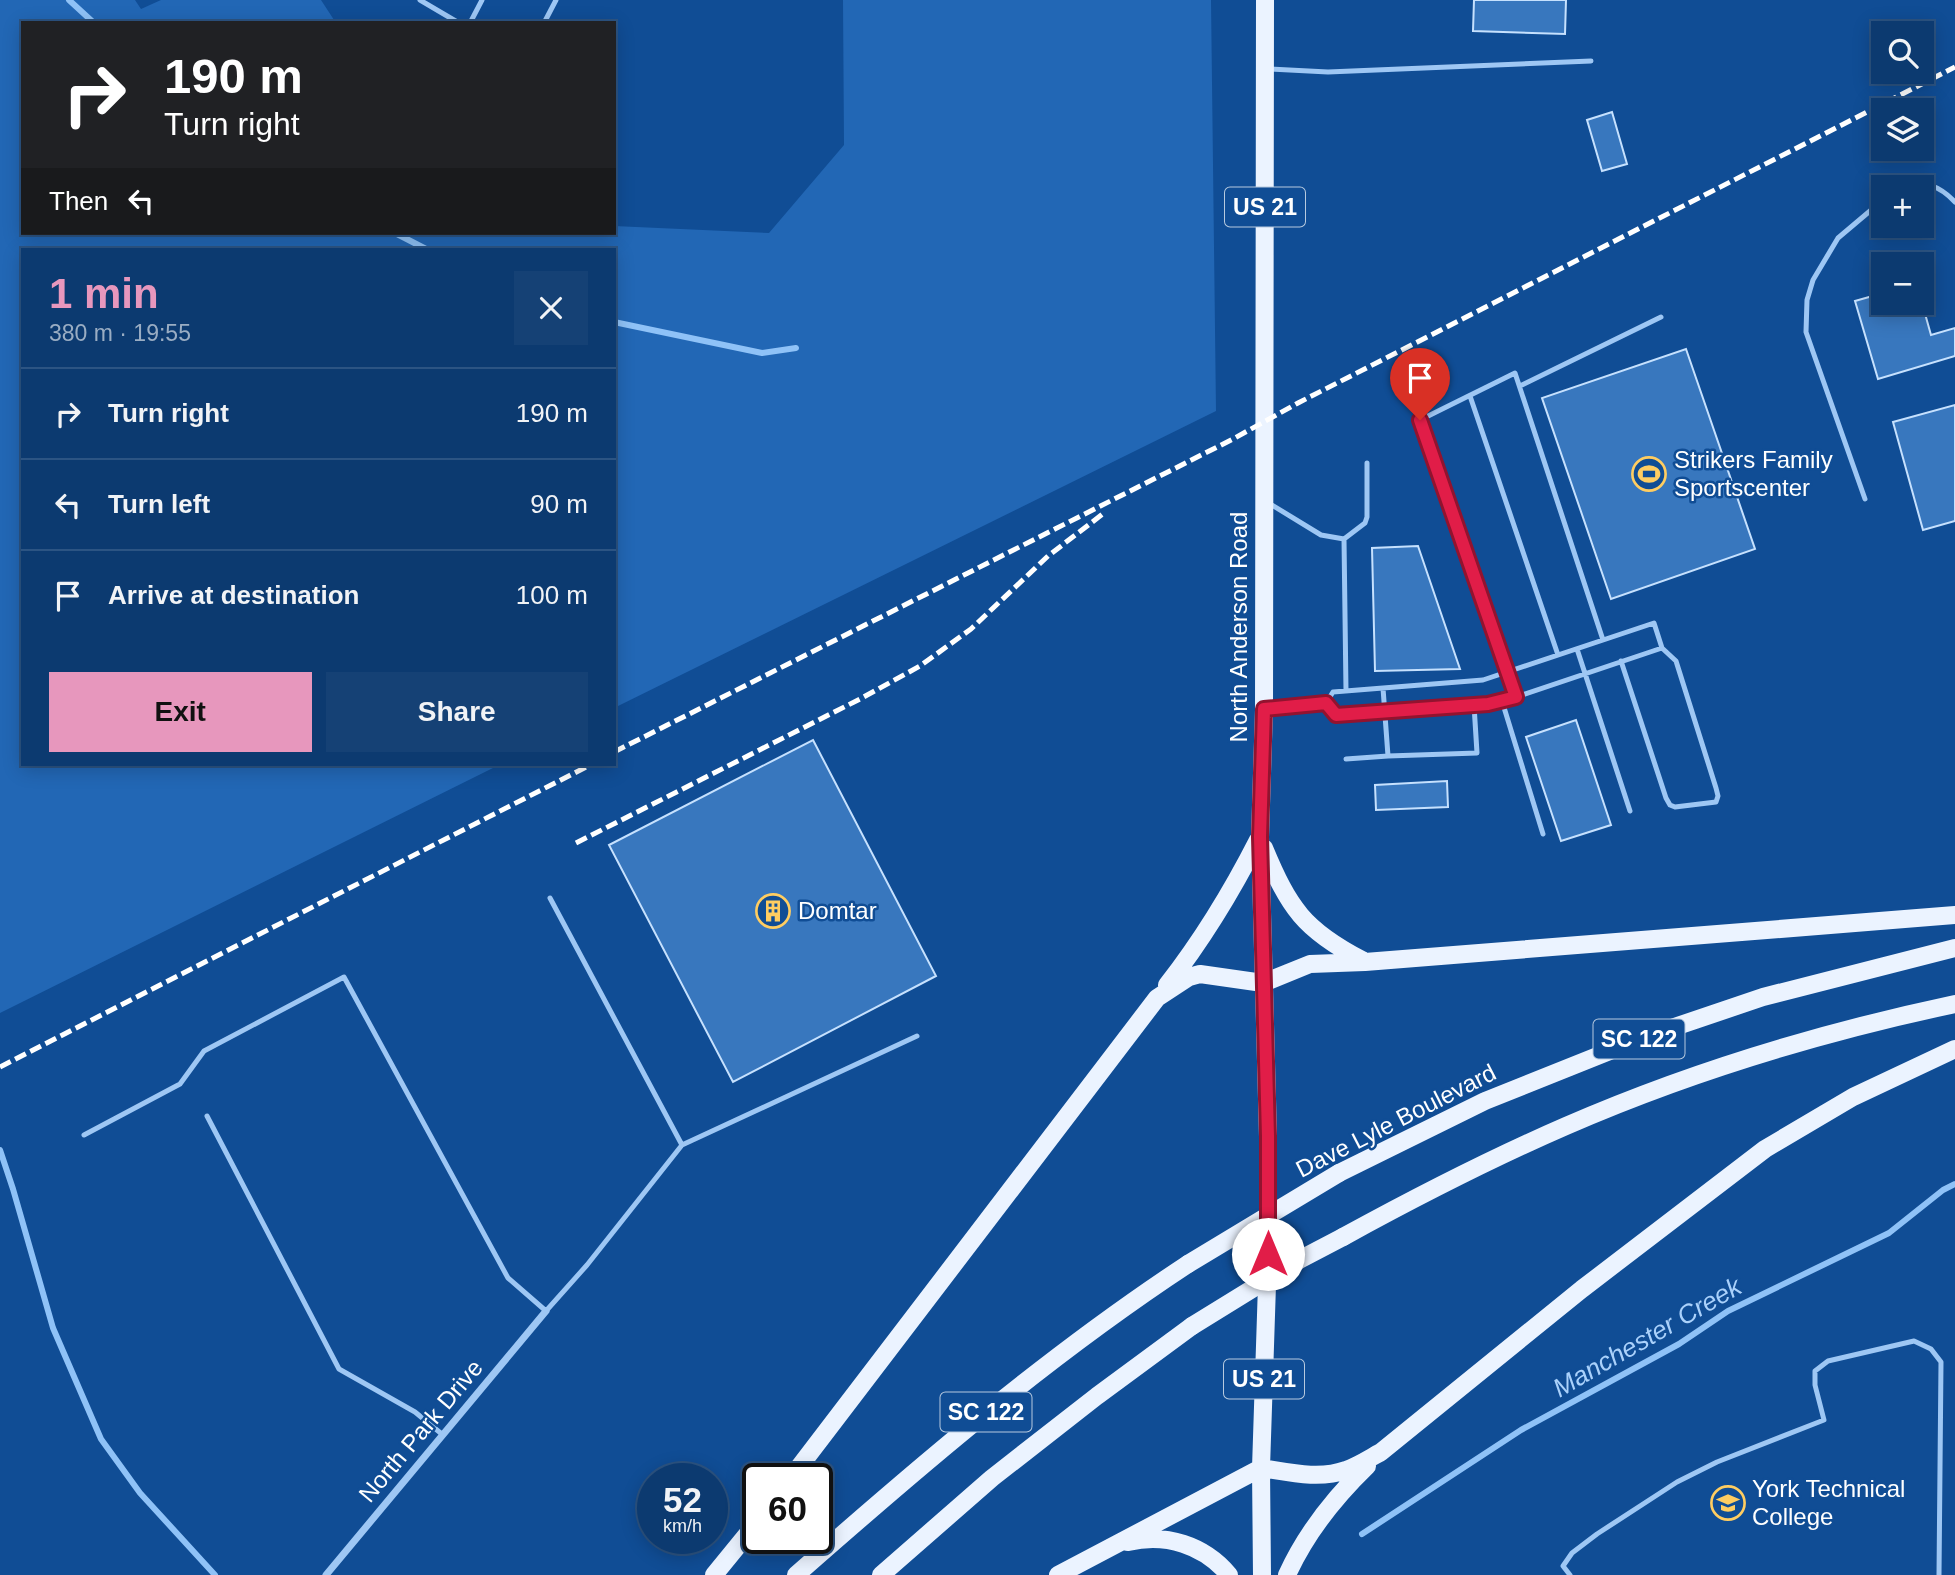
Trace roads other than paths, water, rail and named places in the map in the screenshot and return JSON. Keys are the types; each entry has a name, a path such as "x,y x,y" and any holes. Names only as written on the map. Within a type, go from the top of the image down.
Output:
{"main road":[{"name":"North Anderson Road","path":"1261,1468 1268,1254 1268,1136 1260,837 1264,709 1265,0"},
{"path":"1260,837 1276,876 1295,909 1323,938 1365,962"},
{"path":"802,1463 1210,926 1229,897 1260,837"},
{"path":"1157,998 1189,977 1200,974 1263,983 1310,964 1365,962 1955,915"},
{"name":"Dave Lyle Boulevard","path":"796,1575 1025,1381 1101,1324 1188,1264 1339,1173 1485,1101 1645,1037 1763,997 1955,948"},
{"name":"SC 122","path":"881,1575 992,1478 1192,1326 1343,1237 1456,1177 1567,1125 1767,1053 1899,1016 1955,1004"},
{"path":"1287,1575 1321,1517 1339,1493 1381,1452 1582,1289 1765,1149 1853,1097 1955,1049"},
{"path":"1058,1575 1261,1468 1325,1475 1344,1471 1381,1452"},
{"name":"US 21","path":"1261,1468 1262,1575"},
{"path":"1107,1548 1155,1539 1181,1542 1200,1549 1220,1564 1229,1575"},
{"path":"714,1575 742,1541"}],"street":[{"name":"North Park Drive","path":"326,1575 546,1311"}],"lane":[{"path":"420,0 456,21"},
{"path":"471,21 482,0"},
{"path":"545,21 556,0"},
{"path":"1265,69 1328,72 1591,61"},
{"path":"1934,186 1955,202"},
{"path":"1865,499 1806,332 1807,300 1813,279 1838,238 1871,210"},
{"path":"1520,386 1661,317"},
{"path":"1516,697 1420,420 1515,373 1602,640"},
{"path":"1470,396 1558,655"},
{"path":"1264,500 1321,535 1344,539 1365,523 1367,517 1367,463"},
{"path":"1344,539 1346,691"},
{"path":"1326,703 1333,692 1483,680 1654,623 1662,648 1676,661 1716,788 1716,802 1675,807 1670,805 1621,662"},
{"path":"1326,703 1336,715 1502,701 1662,648"},
{"path":"1577,649 1630,811"},
{"path":"1383,688 1388,756"},
{"path":"1502,701 1543,834"},
{"path":"1264,709 1326,703"},
{"path":"1346,759 1477,752 1474,705"},
{"path":"550,898 682,1145"},
{"path":"84,1135 180,1084 204,1051 344,977 508,1278 546,1311 587,1265 682,1145 917,1036"},
{"path":"207,1116 339,1369 415,1412 443,1435"},
{"path":"1570,1575 1563,1566 1573,1553 1597,1534 1677,1482 1717,1462 1824,1420 1815,1385 1815,1371 1828,1361 1914,1342 1931,1349 1941,1362 1939,1575"}],"waterway":[{"path":"69,0 92,21"},
{"path":"399,235 424,248"},
{"path":"616,322 762,353 796,348"},
{"path":"0,1150 53,1328 101,1439 140,1493 215,1575"},
{"name":"Manchester Creek","path":"1362,1534 1521,1430 1679,1344 1728,1311 1889,1233 1943,1190 1955,1184"}],"railway":[{"path":"616,751 1233,439 1298,403 1955,67"},
{"path":"576,843 920,666 971,629 1048,556 1104,513"},
{"path":"0,1067 588,766"}],"place":[{"name":"Strikers Family Sportscenter","path":"1649,474"},
{"name":"Domtar","path":"773,911"},
{"name":"York Technical College","path":"1728,1503"}]}
